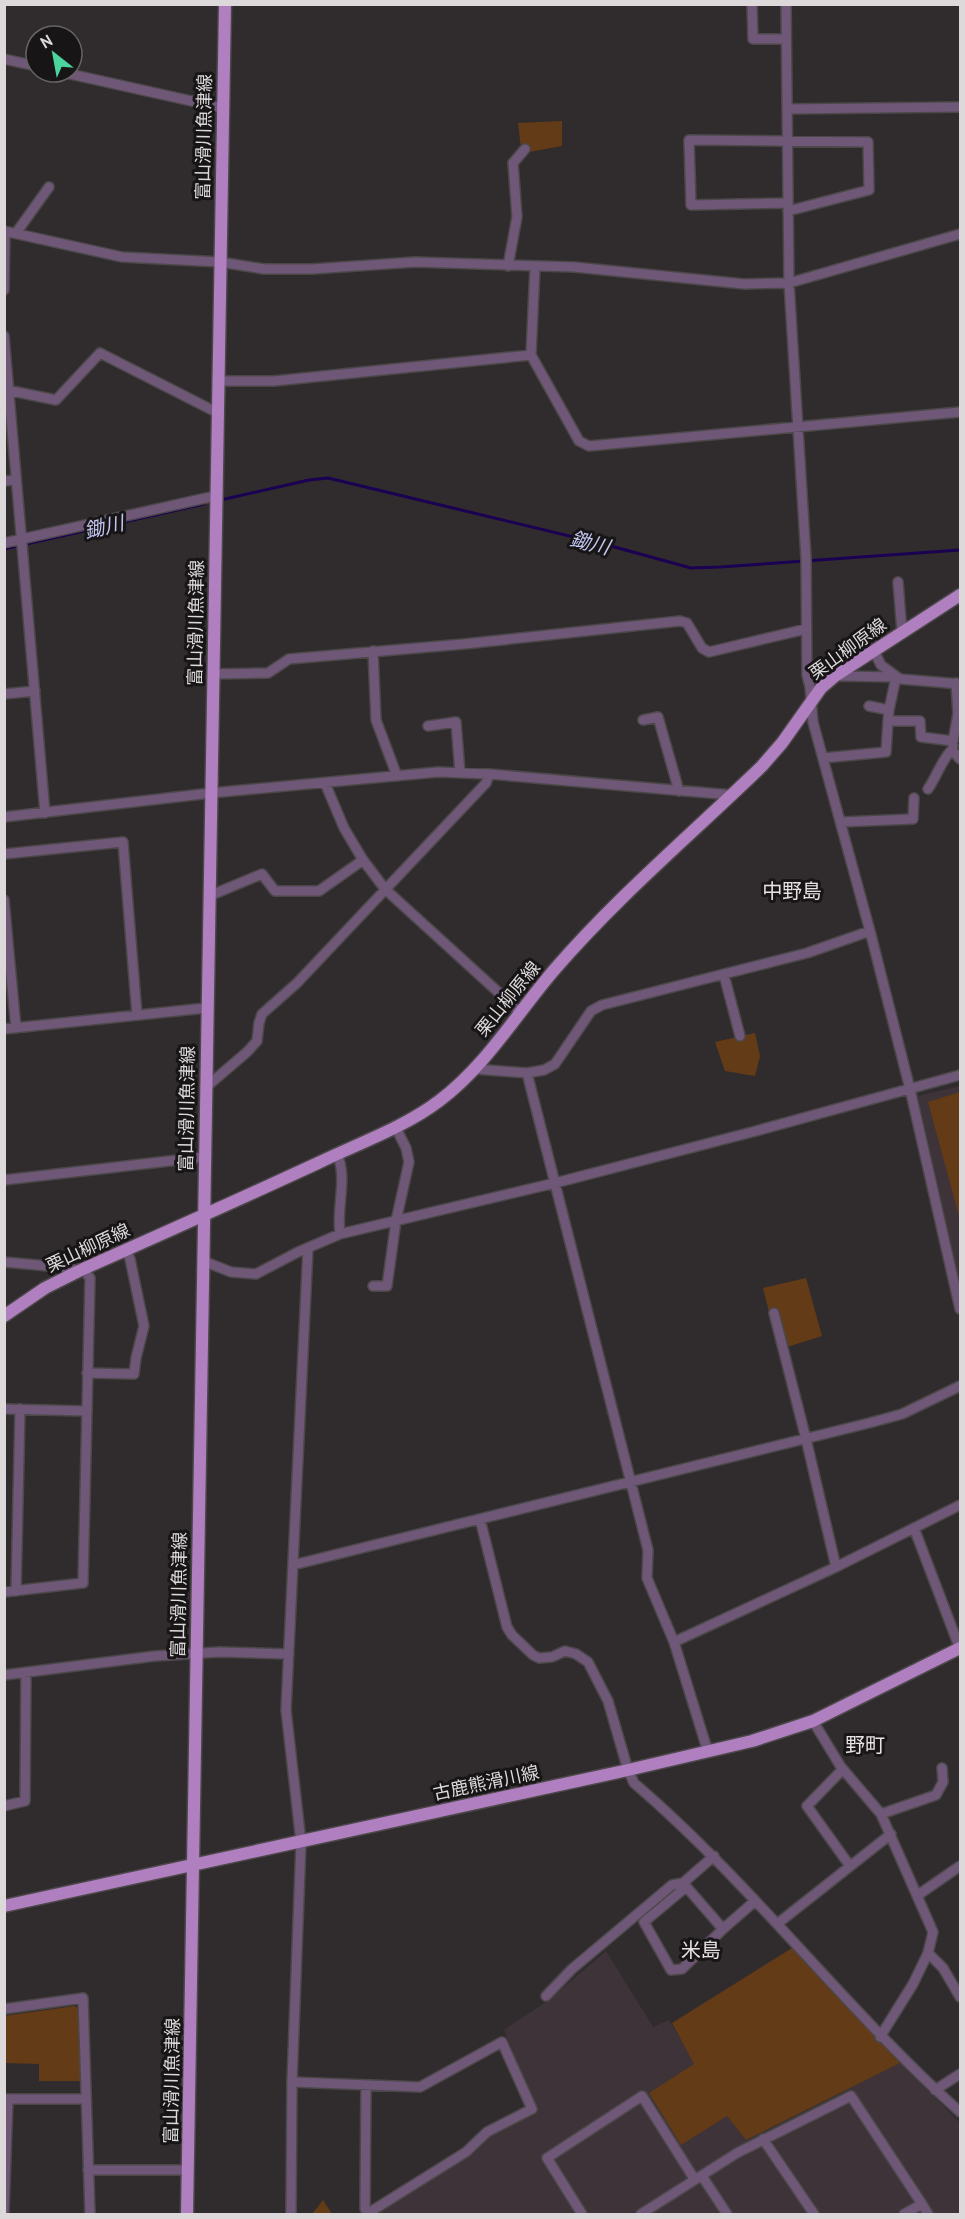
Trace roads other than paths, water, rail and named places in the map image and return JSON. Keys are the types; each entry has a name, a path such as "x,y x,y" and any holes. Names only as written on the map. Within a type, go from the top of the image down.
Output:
{"main road":[{"name":"富山滑川魚津線","path":"187,2214 202,1216 225,4"},
{"name":"栗山柳原線","path":"4,1316 45,1288 80,1270 337,1154 437,1103 460,1085 475,1069 555,969 599,922 732,795 782,743 821,688 835,676 960,595"},
{"name":"古鹿熊滑川線","path":"4,1906 752,1741 813,1721 960,1648"}],"street":[{"path":"752,4 753,39 786,39"},
{"path":"786,4 789,283 806,558 807,675 810,701 813,722 910,1089 960,1309"},
{"path":"4,59 24,63"},
{"path":"84,77 222,108"},
{"path":"787,109 960,107"},
{"path":"689,140 868,142 869,190 788,207 691,206 689,140"},
{"path":"508,266 517,217 513,163 525,149"},
{"path":"16,233 49,187"},
{"path":"4,290 5,231 122,257 220,262 264,269 291,270 415,262 574,267 744,284 789,283 960,234"},
{"path":"535,267 531,355 579,441 589,446 960,412"},
{"path":"4,336 9,421 45,813"},
{"path":"7,390 56,400 100,353 216,412"},
{"path":"217,381 274,381 531,355"},
{"path":"4,482 16,480"},
{"path":"4,543 22,543 215,496"},
{"path":"898,582 902,632"},
{"path":"213,674 268,673 289,659 464,644 680,621 687,623 702,648 709,652 806,629"},
{"path":"374,651 376,720 397,776"},
{"path":"874,651 881,665 900,679 958,683 958,714 953,745 928,789"},
{"path":"835,676 896,677"},
{"path":"823,758 886,752 889,710 896,677"},
{"path":"4,693 35,691"},
{"path":"869,706 889,710"},
{"path":"643,720 658,717 679,791"},
{"path":"888,721 920,721 921,737 953,745 960,759"},
{"path":"428,726 456,722 460,773"},
{"path":"4,817 211,793 438,772 489,774 732,795"},
{"path":"205,1088 257,1041 262,1014 297,983 486,783 489,774"},
{"path":"325,783 344,828 363,860 385,889 520,1011"},
{"path":"840,822 913,819 914,798"},
{"path":"4,854 123,842 137,1015"},
{"path":"209,896 262,874 275,891 319,891 363,860"},
{"path":"4,900 16,1028"},
{"path":"475,1069 527,1073 544,1070 555,1064 591,1011 602,1005 807,953 870,931"},
{"path":"724,975 740,1036"},
{"path":"4,1029 206,1008"},
{"path":"527,1073 632,1482 648,1550 647,1578 674,1642 708,1752"},
{"path":"203,1261 231,1272 256,1274 340,1234 555,1183 960,1075"},
{"path":"373,1286 387,1286 396,1221 409,1162 406,1148 395,1126"},
{"path":"337,1154 341,1164 338,1224 340,1234"},
{"path":"4,1180 204,1157"},
{"path":"291,2214 292,2082 301,1842 286,1710 308,1248"},
{"path":"87,1373 134,1374 144,1326 130,1259 126,1250"},
{"path":"4,1262 70,1268 80,1270 90,1278 83,1583 4,1592"},
{"path":"774,1313 836,1567"},
{"path":"293,1565 902,1414 960,1386"},
{"path":"4,1409 86,1411"},
{"path":"16,1591 20,1409"},
{"path":"674,1642 836,1567 960,1505"},
{"path":"480,1519 507,1627 512,1635 539,1658 552,1657 565,1651 576,1654 588,1662 608,1701 634,1783 714,1856 880,2037 960,2112"},
{"path":"914,1528 960,1648"},
{"path":"4,1675 155,1656 220,1652 289,1654"},
{"path":"4,1806 25,1801 26,1673"},
{"path":"813,1721 843,1769 880,1814 891,1834 933,1932 928,1953 913,1984 880,2037"},
{"path":"880,1814 936,1795 944,1782 942,1768"},
{"path":"843,1769 807,1806 850,1866"},
{"path":"777,1924 891,1834"},
{"path":"714,1856 644,1922 671,1970 682,1969 755,1900"},
{"path":"918,1895 960,1866"},
{"path":"546,1996 631,1918 672,1885 685,1885 723,1929"},
{"path":"928,1953 943,1968 960,1997"},
{"path":"4,2009 83,1998 90,2214"},
{"path":"292,2082 420,2087 502,2042 532,2109 487,2132 466,2152 370,2212 365,2209 366,2086"},
{"path":"935,2090 960,2074"},
{"path":"582,2214 547,2158 642,2096 698,2178 727,2214"},
{"path":"641,2214 763,2139 851,2096 928,2214"},
{"path":"4,2211 6,2099 86,2099"},
{"path":"763,2139 814,2214"},
{"path":"88,2170 188,2170"},
{"path":"904,2214 922,2204"}],"waterway":[{"name":"鋤川","path":"225,499 309,480 328,478 611,546 691,568 960,550"},
{"name":"鋤川","path":"4,549 204,504"}],"district":[{"name":"中野島","path":"792,891"},
{"name":"野町","path":"865,1745"},
{"name":"米島","path":"701,1950"}]}
